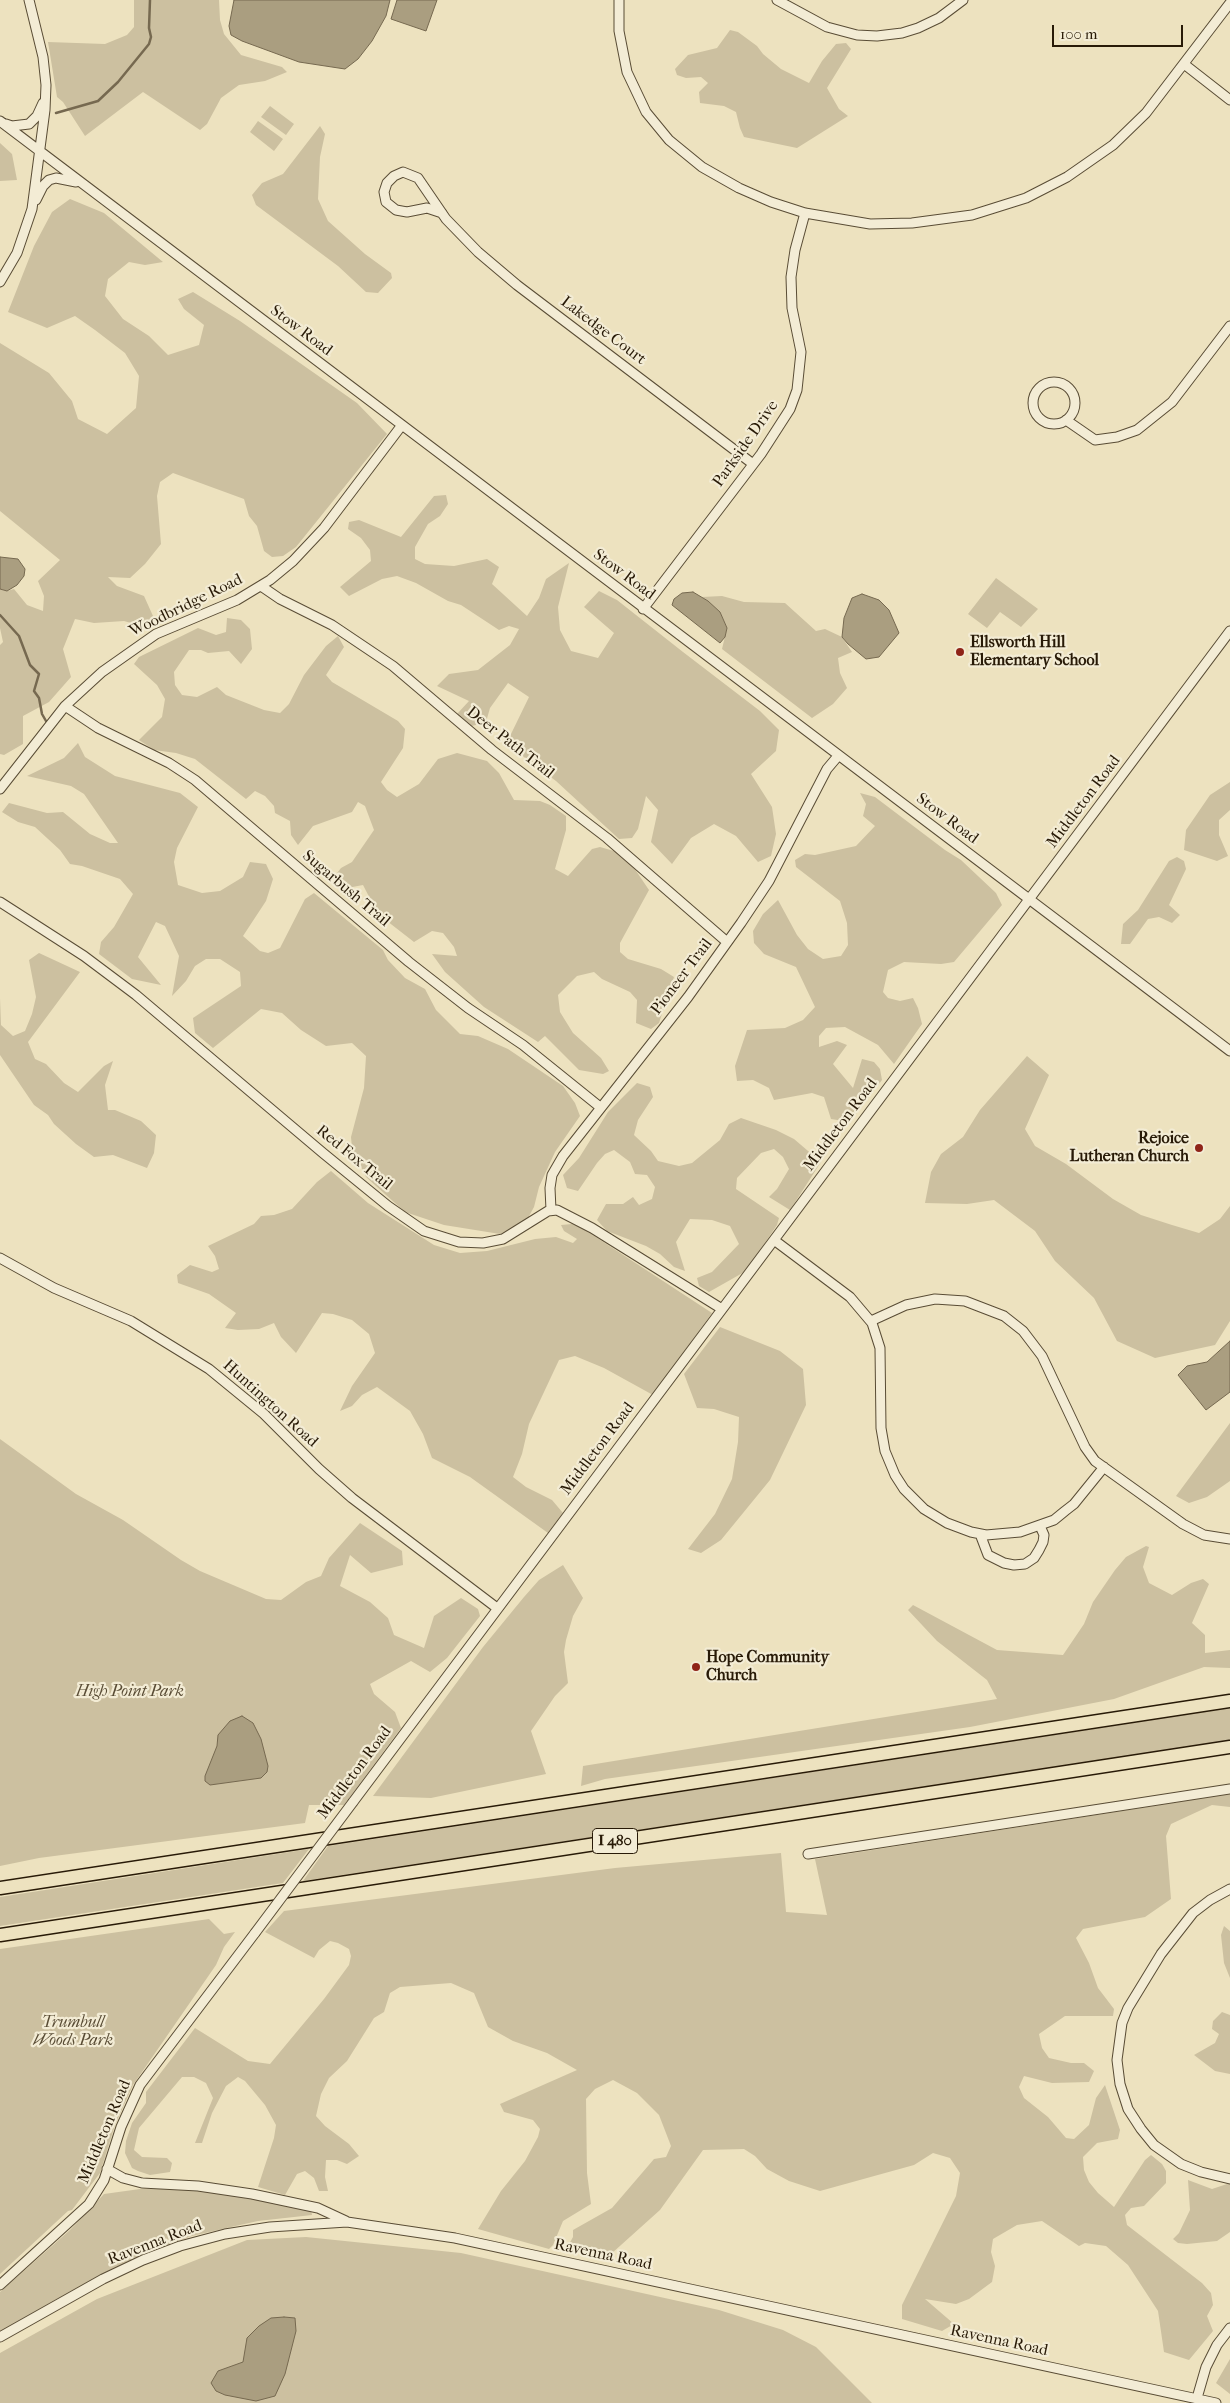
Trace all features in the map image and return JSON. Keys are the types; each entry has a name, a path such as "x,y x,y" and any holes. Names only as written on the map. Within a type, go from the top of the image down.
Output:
{"highway":[{"path":"0,1888 1230,1701"},
{"name":"I 480","path":"0,1935 1230,1747"}],"street":[{"path":"29,0 43,57 46,98 32,209"},
{"path":"619,0 619,32 627,72 646,112 656,127 669,140 702,167 724,180 771,202 805,213 870,224 912,223 972,215 1026,198 1067,177 1112,145 1146,113 1230,4"},
{"path":"777,0 827,27 856,35 876,36 902,33 918,28 939,18 963,0"},
{"path":"1184,64 1230,100"},
{"path":"0,122 12,126 29,124 38,116 46,98"},
{"name":"Stow Road","path":"0,122 1230,1051"},
{"name":"Lakedge Court","path":"442,213 427,208 407,212 396,210 386,202 387,183 398,173 413,174 422,183 442,213 478,252 517,285 753,464"},
{"path":"0,282 17,253 32,209 43,186 56,178 70,179 90,190"},
{"name":"Parkside Drive","path":"643,608 780,428 798,390 801,352 792,308 791,277 795,250 805,213"},
{"path":"1066,420 1095,440 1117,437 1137,430 1172,402 1230,326"},
{"path":"1054,382 1066,386 1071,391 1074,403 1066,420 1060,423 1045,422 1035,412 1034,398 1041,386 1054,382"},
{"name":"Woodbridge Road","path":"0,789 65,706 102,672 148,638 226,606 261,586 292,561 324,528 402,425"},
{"name":"Deer Path Trail","path":"261,586 280,599 332,625 393,666 468,730 607,838 727,942"},
{"name":"Middleton Road","path":"0,2285 89,2204 104,2180 128,2109 140,2085 1230,631"},
{"name":"Sugarbush Trail","path":"65,706 98,728 169,764 195,780 409,962 468,1008 523,1045 600,1107"},
{"name":"Pioneer Trail","path":"551,1210 550,1188 552,1174 568,1149 600,1107 688,996 769,881 827,769 838,756"},
{"name":"Red Fox Trail","path":"0,902 84,956 136,995 323,1153 419,1228 451,1240 483,1243 503,1239 551,1210"},
{"path":"551,1210 557,1210 592,1228 722,1309"},
{"path":"774,1240 850,1297 871,1321 880,1348 882,1438 895,1475 912,1499 924,1509 947,1523 980,1534 1002,1535 1040,1526 1054,1520 1074,1504 1104,1467"},
{"name":"Huntington Road","path":"0,1258 54,1288 131,1321 209,1369 264,1414 319,1469 352,1498 498,1608"},
{"path":"871,1321 906,1305 935,1299 965,1301 1004,1316 1023,1331 1038,1350 1085,1447 1095,1461 1183,1524 1204,1535 1230,1539"},
{"path":"980,1534 988,1555 1004,1564 1025,1564 1034,1558 1044,1542 1044,1535 1040,1526"},
{"path":"808,1854 1230,1789"},
{"path":"1230,1889 1192,1913 1161,1954 1128,2008 1122,2023 1117,2060 1120,2084 1128,2109 1154,2145 1181,2164 1201,2172 1230,2179"},
{"path":"107,2169 123,2178 142,2183 207,2187 318,2208 347,2222"},
{"name":"Ravenna Road","path":"0,2338 103,2279 143,2260 180,2246 225,2234 270,2227 347,2222 455,2238 1216,2403"},
{"path":"1197,2398 1206,2367 1216,2345 1230,2328"}],"green space":[{"path":"134,0 219,0 220,20 224,34 241,55 282,67 287,72 265,81 239,85 221,98 207,124 200,130 143,92 85,136 63,102 57,97 48,42 105,44 127,35 134,27"},
{"path":"730,30 738,32 757,46 763,54 781,69 809,83 822,61 836,44 846,43 851,49 827,88 839,109 848,116 797,148 744,137 736,112 724,106 700,103 699,92 708,83 701,77 686,78 677,75 675,69 688,55 717,48"},
{"path":"270,106 294,124 286,135 261,117"},
{"path":"258,121 283,139 274,151 250,132"},
{"path":"320,126 325,134 320,157 318,199 328,221 365,254 391,273 392,278 378,293 366,292 338,266 256,205 252,195 262,183 283,174"},
{"path":"0,143 12,154 17,180 0,181"},
{"path":"70,199 104,213 163,262 145,265 129,262 108,279 105,296 123,319 149,336 168,355 199,345 204,325 184,309 178,299 193,292 240,321 357,403 387,434 296,547 283,556 272,557 264,551 257,526 249,516 244,499 173,473 160,482 157,496 161,544 145,564 130,578 108,577 117,586 144,596 153,616 145,627 124,621 94,623 75,619 63,649 71,677 49,702 23,716 23,744 4,755 0,754 0,645 3,642 0,628 0,589 7,591 14,589 27,605 43,611 44,596 38,581 60,560 0,511 0,343 49,373 72,401 78,419 107,434 136,408 139,376 125,353 95,330 75,316 47,328 8,312 34,246 52,212"},
{"path":"446,495 448,504 440,516 428,524 415,547 415,559 425,564 454,566 487,559 499,567 492,584 527,616 539,598 546,579 569,563 558,607 560,630 571,651 598,658 614,633 584,607 599,591 617,600 760,711 779,730 776,751 751,774 772,807 776,834 771,856 758,862 736,836 714,824 691,838 672,864 651,842 658,810 646,796 638,829 632,838 619,839 556,781 504,742 511,734 529,697 508,683 490,708 486,722 472,726 457,714 469,701 437,686 449,674 478,670 510,645 519,629 509,626 499,630 461,605 448,601 416,583 397,576 382,579 349,596 340,587 371,561 370,550 361,538 348,529 349,522 359,520 401,537 434,496"},
{"path":"996,578 1038,609 1021,627 1000,612 987,628 968,614"},
{"path":"722,596 744,602 785,603 816,631 825,629 842,637 852,652 838,658 840,673 847,688 833,704 812,718 722,649 727,628 720,612 702,597"},
{"path":"227,618 241,620 250,629 252,649 241,664 229,651 208,653 201,650 189,650 174,672 175,685 182,695 197,697 217,687 226,695 264,710 280,713 289,704 304,675 326,646 338,636 344,647 326,675 332,682 398,721 405,729 403,748 381,782 387,790 397,797 419,784 438,759 457,753 487,761 499,773 514,800 540,801 550,805 566,816 566,830 555,869 568,876 592,849 600,847 614,851 628,859 649,890 620,943 620,952 628,959 661,969 674,977 659,1023 651,1029 636,1023 637,1000 630,992 602,979 594,972 577,976 558,995 560,1012 573,1033 601,1058 609,1071 603,1074 579,1070 545,1036 538,1042 484,1007 445,972 432,954 457,956 454,947 443,933 432,931 414,942 378,914 363,885 342,889 334,877 341,868 352,862 374,830 365,806 358,802 352,812 313,826 298,845 291,835 290,821 275,813 274,806 265,796 255,791 246,799 195,759 176,753 154,750 139,740 162,717 165,699 157,685 134,664 139,657 198,628 216,635 226,632"},
{"path":"78,743 85,757 115,776 180,793 198,807 177,848 174,862 178,885 202,893 220,891 243,877 250,862 266,864 273,879 266,901 243,936 260,951 268,953 280,948 305,899 314,893 383,950 388,960 405,978 425,989 436,1010 460,1034 478,1036 508,1049 563,1086 575,1103 580,1116 555,1152 539,1187 534,1207 528,1218 500,1234 444,1225 405,1212 366,1177 352,1148 351,1137 364,1088 366,1056 352,1043 326,1046 301,1030 282,1013 261,1009 213,1048 195,1033 193,1018 241,986 240,972 220,959 206,959 195,966 186,981 172,996 179,956 165,926 156,922 138,957 161,985 132,979 99,954 101,942 114,927 133,894 120,879 82,866 70,864 60,850 35,827 18,822 2,812 9,803 47,813 63,812 90,834 110,843 118,843 84,794 71,786 27,776 64,758"},
{"path":"1230,782 1230,810 1219,820 1219,835 1228,856 1217,861 1184,850 1186,830 1210,795"},
{"path":"860,793 875,797 961,860 996,893 1002,905 954,962 941,964 904,962 888,970 883,992 888,998 900,1001 913,998 922,1024 894,1064 878,1045 845,1027 826,1028 819,1036 819,1047 837,1041 847,1045 833,1064 853,1088 862,1059 874,1062 880,1069 882,1080 850,1122 831,1119 824,1097 812,1093 774,1100 769,1088 753,1080 737,1081 735,1066 747,1030 785,1028 803,1020 815,1007 796,967 764,954 754,943 753,931 763,914 778,900 797,935 808,949 823,959 841,956 848,945 847,923 840,901 796,867 795,860 805,854 815,855 856,846 875,826 863,816 866,804"},
{"path":"1177,857 1184,861 1186,869 1169,905 1180,915 1172,923 1159,917 1148,919 1130,944 1121,944 1123,924 1138,910 1169,861"},
{"path":"39,953 80,972 28,1042 35,1059 46,1064 64,1083 78,1092 104,1066 113,1061 105,1085 108,1110 115,1110 141,1121 156,1135 154,1153 147,1168 113,1155 94,1157 76,1144 54,1124 48,1115 34,1105 0,1055 0,998 1,1025 13,1036 25,1031 36,997 29,960"},
{"path":"1027,1056 1049,1075 1025,1129 1035,1146 1066,1164 1113,1199 1141,1215 1172,1225 1199,1233 1220,1219 1230,1206 1230,1321 1215,1345 1155,1358 1117,1341 1094,1298 1055,1261 1035,1231 994,1200 967,1204 925,1203 931,1172 941,1154 963,1137 980,1110"},
{"path":"637,1083 650,1087 653,1097 638,1120 634,1135 651,1151 658,1161 679,1166 692,1163 720,1140 729,1124 741,1118 776,1130 794,1139 821,1162 790,1210 769,1197 777,1189 789,1169 783,1157 774,1149 761,1153 737,1178 736,1189 779,1218 777,1225 746,1271 709,1292 699,1286 697,1278 712,1272 739,1244 730,1226 712,1220 690,1219 676,1242 685,1271 674,1267 660,1254 646,1246 607,1231 597,1220 606,1204 623,1204 633,1197 639,1205 652,1199 655,1187 647,1175 635,1174 630,1162 614,1150 605,1154 597,1163 578,1191 567,1188 563,1175 579,1158 608,1112"},
{"path":"331,1171 368,1203 434,1245 460,1253 487,1251 535,1239 556,1237 573,1243 577,1239 564,1231 561,1225 572,1224 585,1230 712,1313 653,1395 604,1368 575,1356 559,1360 529,1424 522,1454 513,1477 526,1487 552,1500 563,1513 548,1533 470,1477 432,1458 423,1434 410,1411 377,1387 362,1395 352,1406 340,1411 352,1386 375,1353 369,1334 352,1320 333,1314 322,1313 296,1353 281,1337 274,1323 259,1329 238,1330 225,1328 236,1313 209,1294 178,1283 177,1275 190,1265 212,1272 219,1269 215,1256 208,1246 254,1224 261,1216 274,1215 292,1209 317,1182"},
{"path":"720,1327 780,1351 803,1369 806,1405 770,1480 721,1540 701,1553 688,1549 715,1514 732,1479 738,1442 739,1417 714,1409 697,1408 684,1374"},
{"path":"1230,1423 1230,1481 1207,1497 1189,1503 1176,1496"},
{"name":"High Point Park","path":"0,1439 76,1494 123,1520 181,1560 200,1571 266,1599 281,1600 306,1582 321,1576 329,1558 360,1523 402,1551 403,1565 371,1573 350,1555 340,1586 370,1602 388,1618 394,1635 424,1648 434,1616 461,1598 478,1609 480,1616 447,1658 430,1672 411,1661 370,1684 374,1694 395,1712 401,1728 344,1805 309,1805 305,1823 39,1858 0,1866"},
{"path":"1146,1546 1149,1547 1143,1567 1149,1583 1172,1595 1191,1583 1203,1579 1209,1584 1192,1623 1205,1635 1205,1653 1230,1650 1230,1668 1204,1667 1114,1699 970,1727 605,1779 581,1786 583,1766 997,1699 987,1680 937,1641 908,1610 913,1605 997,1650 1063,1655 1084,1624 1093,1602 1115,1570 1126,1557"},
{"path":"563,1565 583,1598 573,1616 566,1640 564,1652 568,1683 555,1696 531,1731 546,1774 431,1798 373,1796 483,1647 524,1597 539,1580"},
{"path":"1230,1708 1230,1740 303,1881 328,1846"},
{"path":"1230,1794 1230,1807 1212,1805 1171,1824 1166,1836 1171,1899 1145,1917 1083,1929 1076,1938 1089,1963 1098,1988 1114,2009 1113,2016 1065,2016 1039,2034 1042,2048 1049,2058 1071,2063 1084,2063 1094,2071 1089,2082 1052,2083 1024,2076 1019,2087 1024,2098 1048,2117 1066,2138 1074,2139 1089,2125 1096,2098 1105,2085 1120,2130 1118,2139 1097,2143 1083,2157 1084,2170 1089,2182 1114,2207 1145,2160 1151,2155 1162,2164 1166,2171 1166,2183 1144,2206 1131,2208 1125,2215 1127,2225 1202,2283 1211,2293 1213,2305 1207,2316 1213,2331 1189,2360 1164,2352 1158,2311 1128,2265 1106,2246 1085,2243 1079,2246 1042,2221 1017,2225 993,2239 991,2252 995,2266 992,2282 969,2299 956,2304 925,2299 954,2324 942,2331 902,2319 902,2305 956,2196 960,2173 950,2158 933,2153 914,2165 820,2191 789,2181 767,2169 755,2156 744,2149 703,2150 660,2210 611,2254 581,2254 568,2246 573,2237 573,2230 612,2208 654,2159 666,2157 671,2146 659,2115 637,2093 613,2080 595,2089 586,2099 587,2173 591,2204 563,2221 553,2245 549,2249 478,2229 501,2191 525,2161 538,2137 540,2129 533,2120 504,2112 500,2104 577,2070 547,2053 513,2041 488,2027 474,1993 451,1983 400,1987 390,1993 384,2012 374,2018 347,2061 329,2078 321,2094 316,2116 325,2126 349,2144 359,2156 347,2164 337,2160 326,2160 325,2177 328,2191 319,2191 314,2178 305,2171 297,2174 285,2195 258,2187 274,2138 276,2125 265,2105 245,2081 238,2077 226,2086 212,2113 202,2143 195,2143 213,2098 206,2083 194,2077 182,2077 139,2128 134,2150 142,2157 167,2158 172,2163 170,2172 150,2175 138,2171 132,2168 125,2153 126,2141 132,2123 146,2103 146,2092 195,2028 248,2061 270,2064 324,1999 349,1965 351,1956 349,1949 338,1943 330,1941 319,1950 314,1958 265,1932 284,1911 615,1868 781,1853 786,1912 827,1915 815,1859"},
{"path":"309,1849 283,1883 0,1926 0,1897"},
{"name":"Trumbull Woods Park","path":"209,1919 224,1934 235,1932 224,1947 216,1965 133,2085 115,2125 100,2173 72,2210 68,2211 0,2274 0,1949"},
{"path":"1224,1926 1230,1931 1230,1978 1224,1963 1221,1935"},
{"path":"1222,2012 1230,2015 1230,2074 1215,2071 1194,2055 1215,2043 1219,2034 1212,2029 1213,2021"},
{"path":"1188,2180 1212,2189 1230,2183 1230,2232 1217,2241 1187,2244 1178,2243 1173,2239 1179,2233 1190,2210"},
{"path":"140,2189 198,2190 297,2207 311,2210 312,2215 258,2221 231,2227 192,2236 151,2251 53,2301 0,2332 0,2292 70,2230 104,2194"},
{"path":"306,2237 461,2253 719,2310 783,2330 816,2347 872,2403 0,2403 0,2353 97,2299 247,2240"},
{"path":"1230,2359 1230,2394 1216,2383"}],"shaded area":[{"path":"234,0 390,0 386,16 372,41 358,59 345,69 299,62 242,41 231,35 229,26"},
{"path":"397,0 437,0 426,31 391,19"},
{"path":"0,557 18,559 25,569 24,576 17,585 7,591 0,589"},
{"path":"693,592 708,601 720,612 727,628 725,637 720,643 672,605 674,599 682,593"},
{"path":"862,594 879,600 889,610 899,633 879,657 866,659 842,637 844,618 852,598"},
{"path":"1230,1341 1230,1392 1206,1410 1178,1375 1187,1366 1207,1362"},
{"path":"242,1716 253,1723 261,1739 268,1766 267,1772 261,1778 210,1785 205,1781 205,1776 217,1746 218,1735 230,1721"},
{"path":"271,2318 295,2318 296,2331 285,2374 275,2396 256,2401 225,2395 216,2391 211,2383 218,2371 243,2362 247,2338 259,2326"}],"waterway":[{"path":"56,113 98,101 118,82 149,44 151,37 149,28 150,0"},
{"path":"0,615 19,636 30,665 39,674 34,691 39,698 42,714 46,721"}],"place":[{"name":"Ellsworth Hill Elementary School","path":"960,652"},
{"name":"Rejoice Lutheran Church","path":"1199,1148"},
{"name":"Hope Community Church","path":"696,1667"}]}
